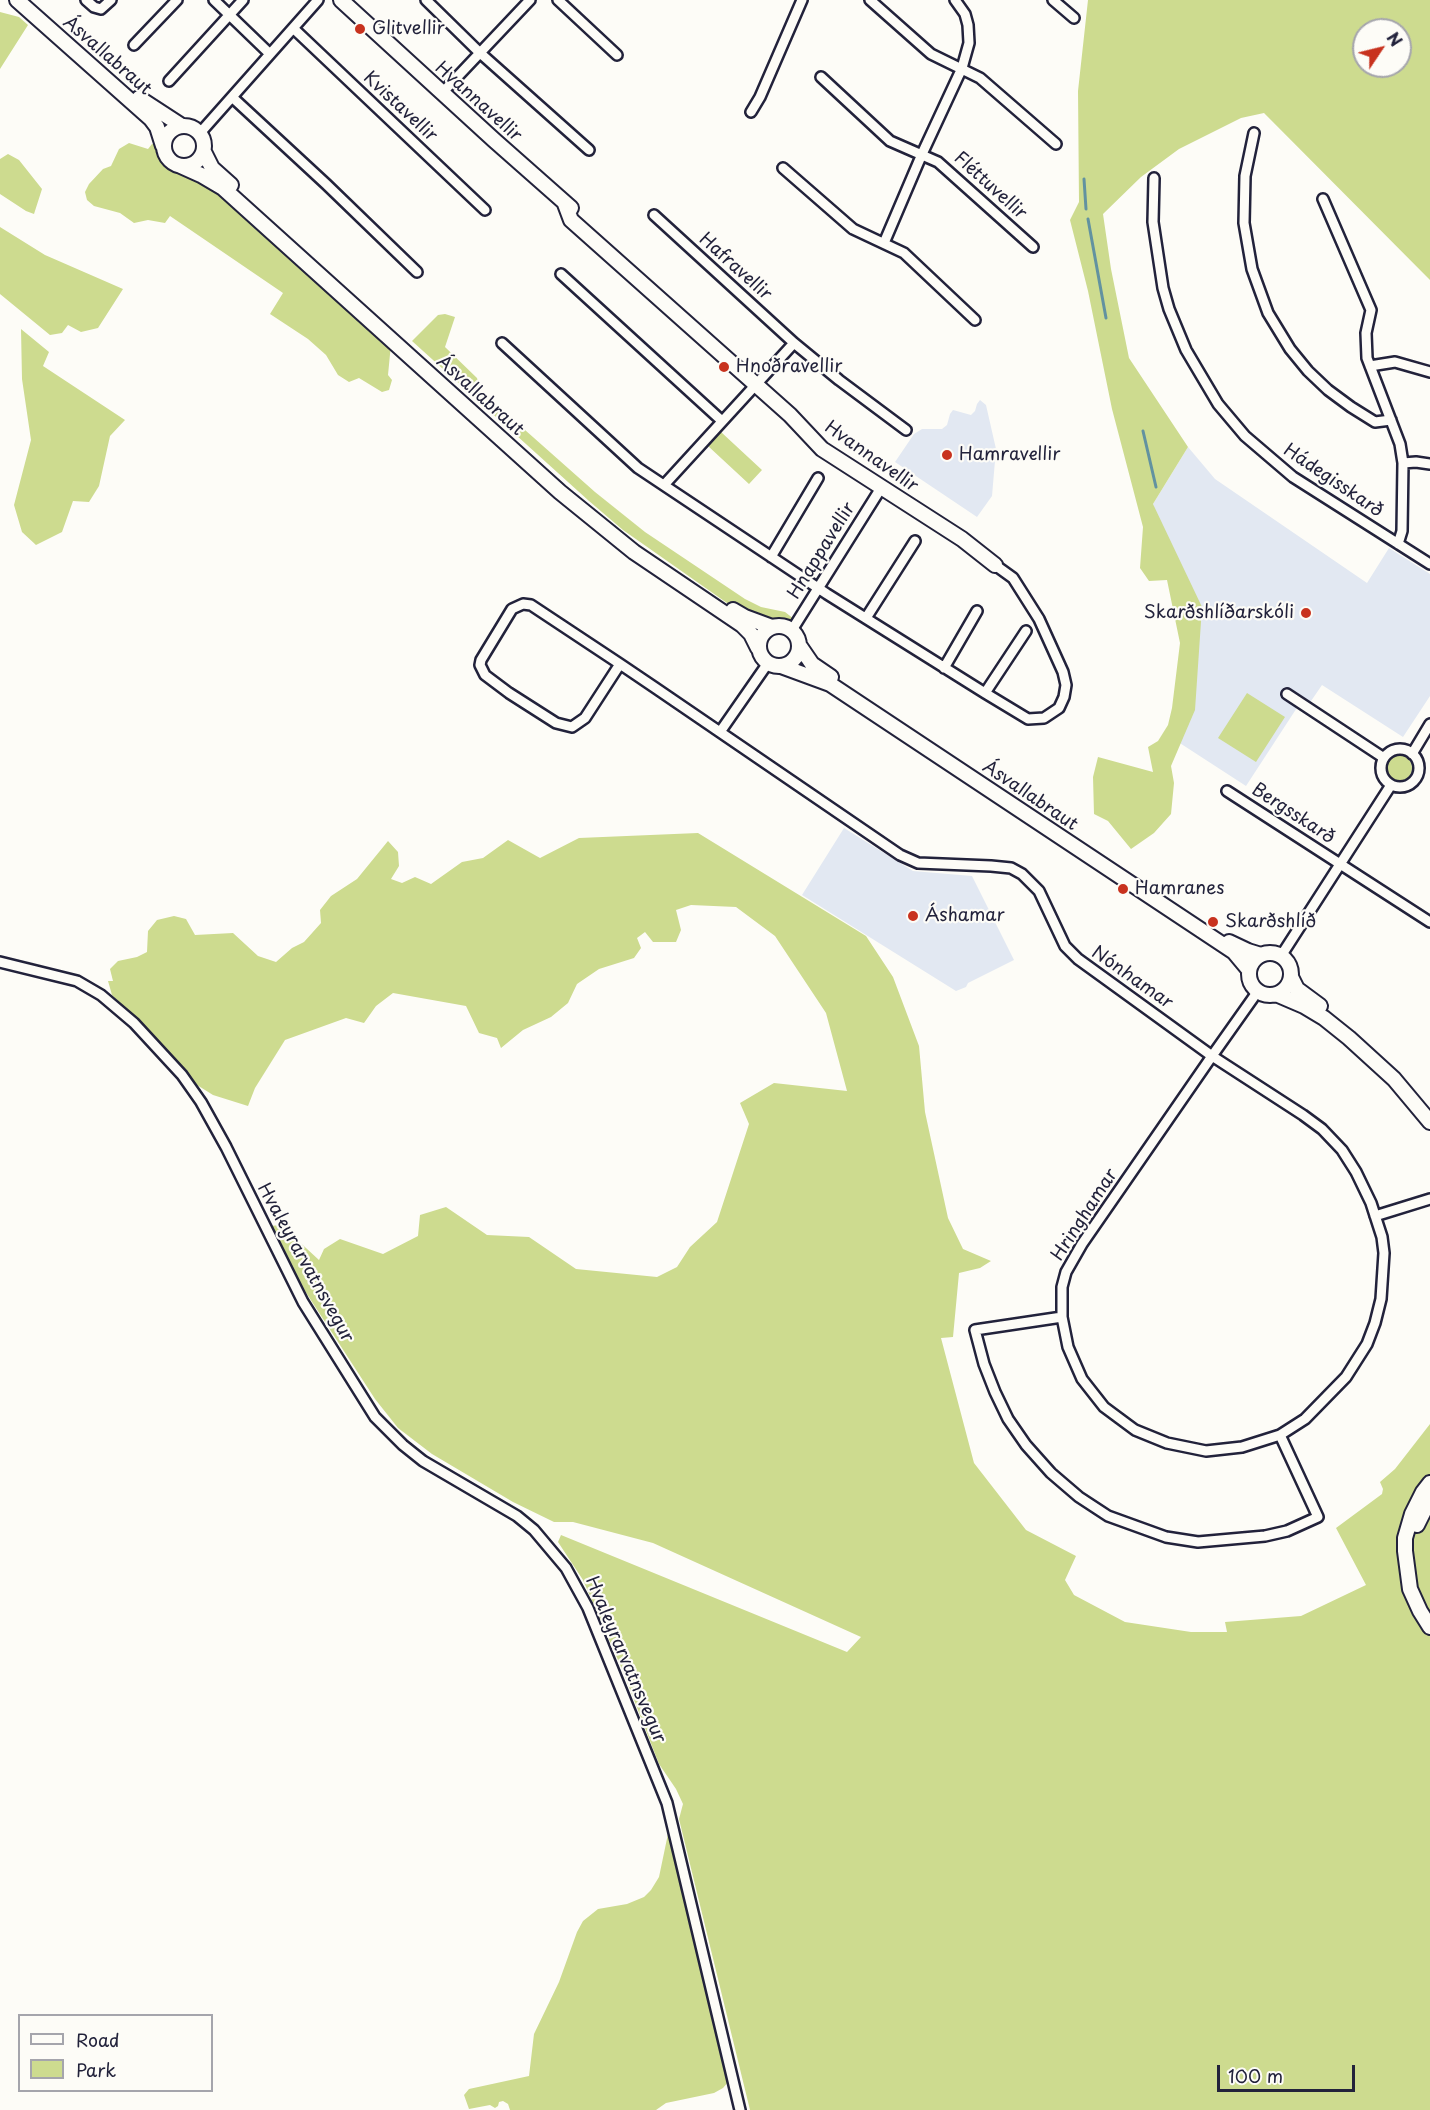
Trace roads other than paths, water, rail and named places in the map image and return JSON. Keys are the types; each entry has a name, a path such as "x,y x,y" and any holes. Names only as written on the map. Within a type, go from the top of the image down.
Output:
{"main road":[{"name":"Ásvallabraut","path":"17,0 151,119 157,127 163,146"},
{"name":"Ásvallabraut","path":"29,0 129,90 182,126"},
{"name":"Hvannavellir","path":"341,0 565,204 568,217 790,415 822,449 962,539 1000,568"},
{"path":"182,126 195,129 203,139 204,152 201,158 192,165 181,166 168,159 163,146 167,134 176,127 182,126"},
{"name":"Ásvallabraut","path":"204,152 212,168 227,182 586,504 706,593 745,617 772,627"},
{"name":"Ásvallabraut","path":"181,166 223,188 560,492 641,557 742,625 751,634 758,648"},
{"path":"782,626 792,630 799,645 793,661 774,665 761,657 758,648 763,633 772,627 782,626"},
{"name":"Ásvallabraut","path":"799,645 806,657 818,669 1215,933 1243,949 1261,955"},
{"name":"Ásvallabraut","path":"774,665 830,684 1234,952 1250,970"},
{"path":"1291,977 1286,987 1270,995 1258,991 1251,982 1250,970 1252,964 1261,955 1268,953 1281,956 1289,965 1291,977 1297,989 1347,1026 1384,1058 1405,1079 1430,1110"},
{"path":"1276,994 1324,1018 1349,1038 1394,1079 1430,1122"},
{"path":"1430,1483 1412,1514 1405,1538 1410,1589 1430,1627"},
{"path":"1430,1499 1416,1530 1413,1566 1418,1590 1430,1613"}],"street":[{"path":"86,0 94,7 101,9 111,0"},
{"path":"134,45 177,0"},
{"path":"214,0 270,54"},
{"path":"169,81 243,0"},
{"path":"200,133 318,0"},
{"path":"426,0 479,52 589,150"},
{"path":"441,93 530,0"},
{"path":"558,0 617,55"},
{"path":"751,112 760,97 802,0"},
{"path":"870,0 930,54 980,78 1056,144"},
{"path":"884,243 962,68 969,43 968,25 965,14 955,0"},
{"path":"1053,0 1074,18"},
{"name":"Kvistavellir","path":"293,28 485,210"},
{"name":"Fléttuvellir","path":"821,77 890,141 938,162 1034,247"},
{"path":"232,97 417,272"},
{"path":"1254,133 1245,176 1244,223 1252,269 1268,313 1290,349 1328,390 1375,422 1391,420"},
{"path":"783,168 853,229 904,254 975,320"},
{"name":"Hádegisskarð","path":"1154,178 1155,244 1163,288 1181,340 1207,387 1231,420 1276,464 1310,489 1430,564"},
{"path":"1323,199 1371,310 1365,341 1370,366 1400,444 1402,531 1398,544"},
{"name":"Hafravellir","path":"654,215 794,343 906,430"},
{"path":"561,274 722,421"},
{"path":"502,343 638,468 818,588 944,668 1028,719 1044,718 1055,712 1062,703 1066,691 1063,672 1039,619 1019,587 1000,568"},
{"path":"664,485 794,343"},
{"path":"1370,366 1395,362 1430,372"},
{"path":"1402,463 1430,464"},
{"path":"771,557 818,478"},
{"name":"Hnappavellir","path":"792,630 881,488"},
{"path":"866,618 915,542"},
{"path":"620,664 585,718 572,727 556,723 509,693 485,675 480,664 512,609 523,604 531,605 620,664 720,732 774,665"},
{"path":"944,668 977,611"},
{"path":"985,693 1026,631"},
{"path":"1287,694 1384,758"},
{"path":"1412,753 1430,724"},
{"name":"Nónhamar","path":"720,732 900,855 918,863 1011,868 1032,882 1039,891 1065,946 1074,956 1212,1056"},
{"path":"1402,749 1412,753 1418,762 1419,772 1415,780 1408,786 1399,788 1391,785 1382,776 1384,758 1402,749"},
{"path":"1419,772 1430,774"},
{"path":"1281,956 1391,785"},
{"name":"Bergsskarð","path":"1227,791 1430,922"},
{"name":"Hvaleyrarvatnsvegur","path":"0,962 76,981 101,995 134,1023 182,1075 201,1102 226,1147 303,1302 375,1417 423,1461 517,1516 534,1530 566,1568 588,1608 668,1803 740,2110"},
{"name":"Hringhamar","path":"1212,1056 1322,1129 1342,1150 1356,1172 1375,1216 1382,1237 1384,1275 1376,1323 1367,1344 1356,1364 1328,1398 1305,1419 1280,1435 1242,1447 1206,1451 1167,1443 1134,1430 1104,1407 1082,1379 1068,1347 1062,1317 1062,1287 1066,1272 1082,1244 1212,1056 1258,991"},
{"path":"1375,1216 1430,1199"},
{"path":"1062,1317 975,1330 984,1364 995,1392 1008,1419 1026,1445 1051,1473 1079,1497 1108,1516 1166,1537 1198,1542 1265,1536 1287,1531 1318,1517 1280,1435"}],"waterway":[{"path":"1084,179 1086,209"},
{"path":"1088,219 1106,318"},
{"path":"1143,431 1156,487"}],"place":[{"name":"Glitvellir","path":"360,29"},
{"name":"Hnoðravellir","path":"724,367"},
{"name":"Hamravellir","path":"947,455"},
{"name":"Skarðshlíðarskóli","path":"1306,613"},
{"name":"Hamranes","path":"1123,889"},
{"name":"Áshamar","path":"913,916"},
{"name":"Skarðshlíð","path":"1213,922"}]}
